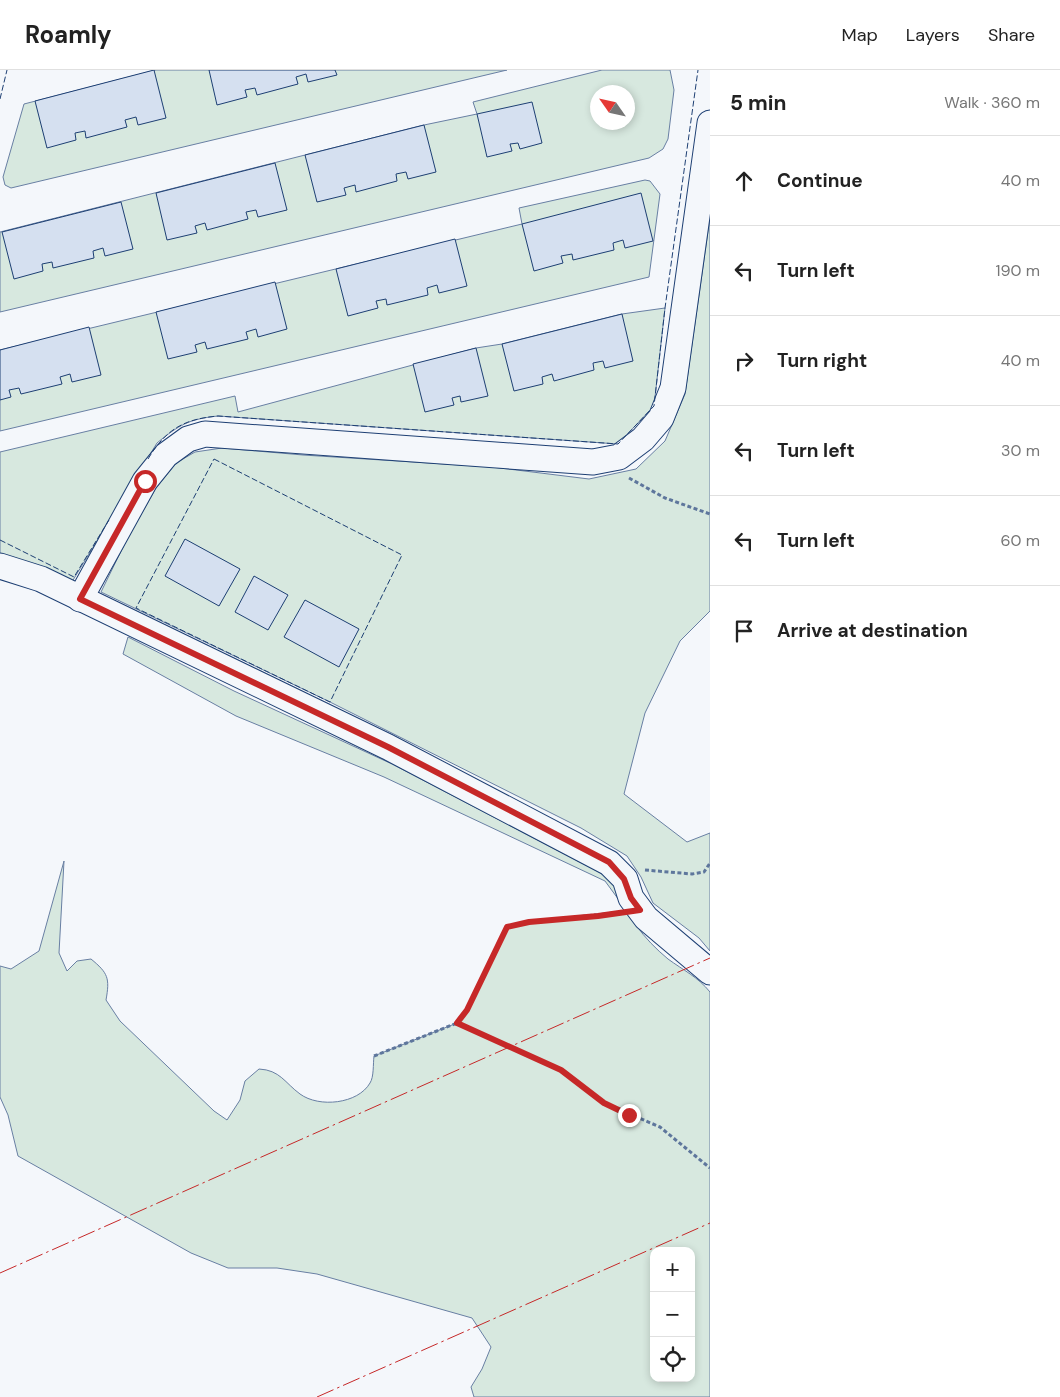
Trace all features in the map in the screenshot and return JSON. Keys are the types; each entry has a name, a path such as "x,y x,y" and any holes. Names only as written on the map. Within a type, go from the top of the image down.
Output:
{"street":[{"path":"80,599 145,481 166,455 188,439 205,434 593,462 619,457 643,439 661,418 673,388 710,123"},
{"path":"0,566 41,579 388,747 609,862 624,879 631,898 646,918 710,972"}],"path":[{"path":"602,460 665,498 710,514"},
{"path":"617,871 636,869 692,874 704,872 710,863"},
{"path":"374,1056 457,1023 467,1010 507,927 529,922 640,910"},
{"path":"457,1023 561,1070 604,1103 660,1127 710,1168"}],"shaded area":[{"path":"156,70 507,70 11,188 5,185 3,177 24,104"},
{"path":"602,70 670,70 674,90 668,139 663,149 649,158 0,312 0,232 424,125 477,114 473,102"},
{"path":"645,180 650,181 660,194 649,277 0,431 0,350 522,224 519,208"},
{"path":"710,217 710,611 680,641 645,713 624,794 687,842 710,833 710,951 699,938 653,903 641,877 627,856 581,828 330,702 101,592 127,539 156,488 176,463 195,452 222,448 492,467 589,479 636,469 665,441 685,394"},
{"path":"665,308 654,406 618,444 218,416 208,417 185,424 157,443 70,585 0,558 0,452 235,396 238,412 476,348 502,344 622,314"},
{"path":"128,637 234,691 392,764 599,872 613,884 639,930 651,943 710,992 710,1397 474,1397 471,1387 482,1369 491,1347 472,1318 317,1274 277,1268 228,1268 191,1253 18,1156 8,1115 0,1097 0,966 11,969 39,951 64,861 59,953 67,971 77,961 91,959 97,964 106,976 108,986 106,1000 120,1021 214,1111 227,1120 240,1100 245,1081 259,1069 277,1074 300,1094 317,1101 338,1102 357,1096 370,1083 373,1074 374,1056 457,1023 467,1010 507,927 627,911 605,881 384,777 236,716 123,654"}],"building":[{"path":"154,70 166,118 138,125 136,117 125,120 127,127 86,138 85,131 75,133 76,140 47,148 35,101"},
{"path":"209,70 335,70 337,75 308,82 306,74 296,77 298,84 257,95 255,88 245,90 247,97 217,105"},
{"path":"532,102 542,143 520,149 518,143 510,144 512,151 487,157 477,114"},
{"path":"424,125 436,172 408,179 406,172 396,174 397,181 356,192 355,185 344,188 346,195 317,202 305,155"},
{"path":"275,163 287,210 258,217 256,210 246,212 248,219 207,230 205,223 195,226 197,233 167,240 156,193"},
{"path":"641,193 653,241 625,248 623,240 613,243 614,250 573,260 572,254 561,256 563,263 534,271 522,224"},
{"path":"121,202 133,249 105,256 103,248 93,251 94,258 53,268 52,262 42,264 43,271 14,279 2,232"},
{"path":"455,239 467,286 439,293 437,285 427,288 428,295 387,305 386,299 376,301 378,308 348,316 336,269"},
{"path":"275,282 287,329 258,337 256,329 246,332 248,339 207,349 205,342 195,345 197,352 168,359 156,312"},
{"path":"622,314 633,361 605,368 603,361 593,363 594,370 554,381 552,374 542,377 543,384 514,391 502,344"},
{"path":"89,327 101,375 72,382 70,374 60,377 62,384 21,394 19,388 9,390 11,397 0,400 0,350"},
{"path":"476,348 488,396 461,402 460,396 452,398 454,405 425,412 413,364"},
{"path":"185,539 240,569 219,606 165,576"},
{"path":"254,576 288,595 268,630 235,612"},
{"path":"305,600 359,629 339,667 284,637"}],"fence":[{"path":"0,99 7,70"},
{"path":"148,459 162,440 177,427 206,417 218,416 618,444 654,406 665,308 698,70"},
{"path":"214,459 402,555 330,702 136,608 214,459"},
{"path":"0,540 74,577 109,520"}],"power":[{"path":"0,1273 710,958"},
{"path":"317,1397 710,1223"}],"route":[{"path":"145,481 80,599 115,614 388,747 609,862 624,879 631,898 640,910 529,922 507,927 467,1010 457,1023 512,1046 561,1070 604,1103 629,1115"}]}
